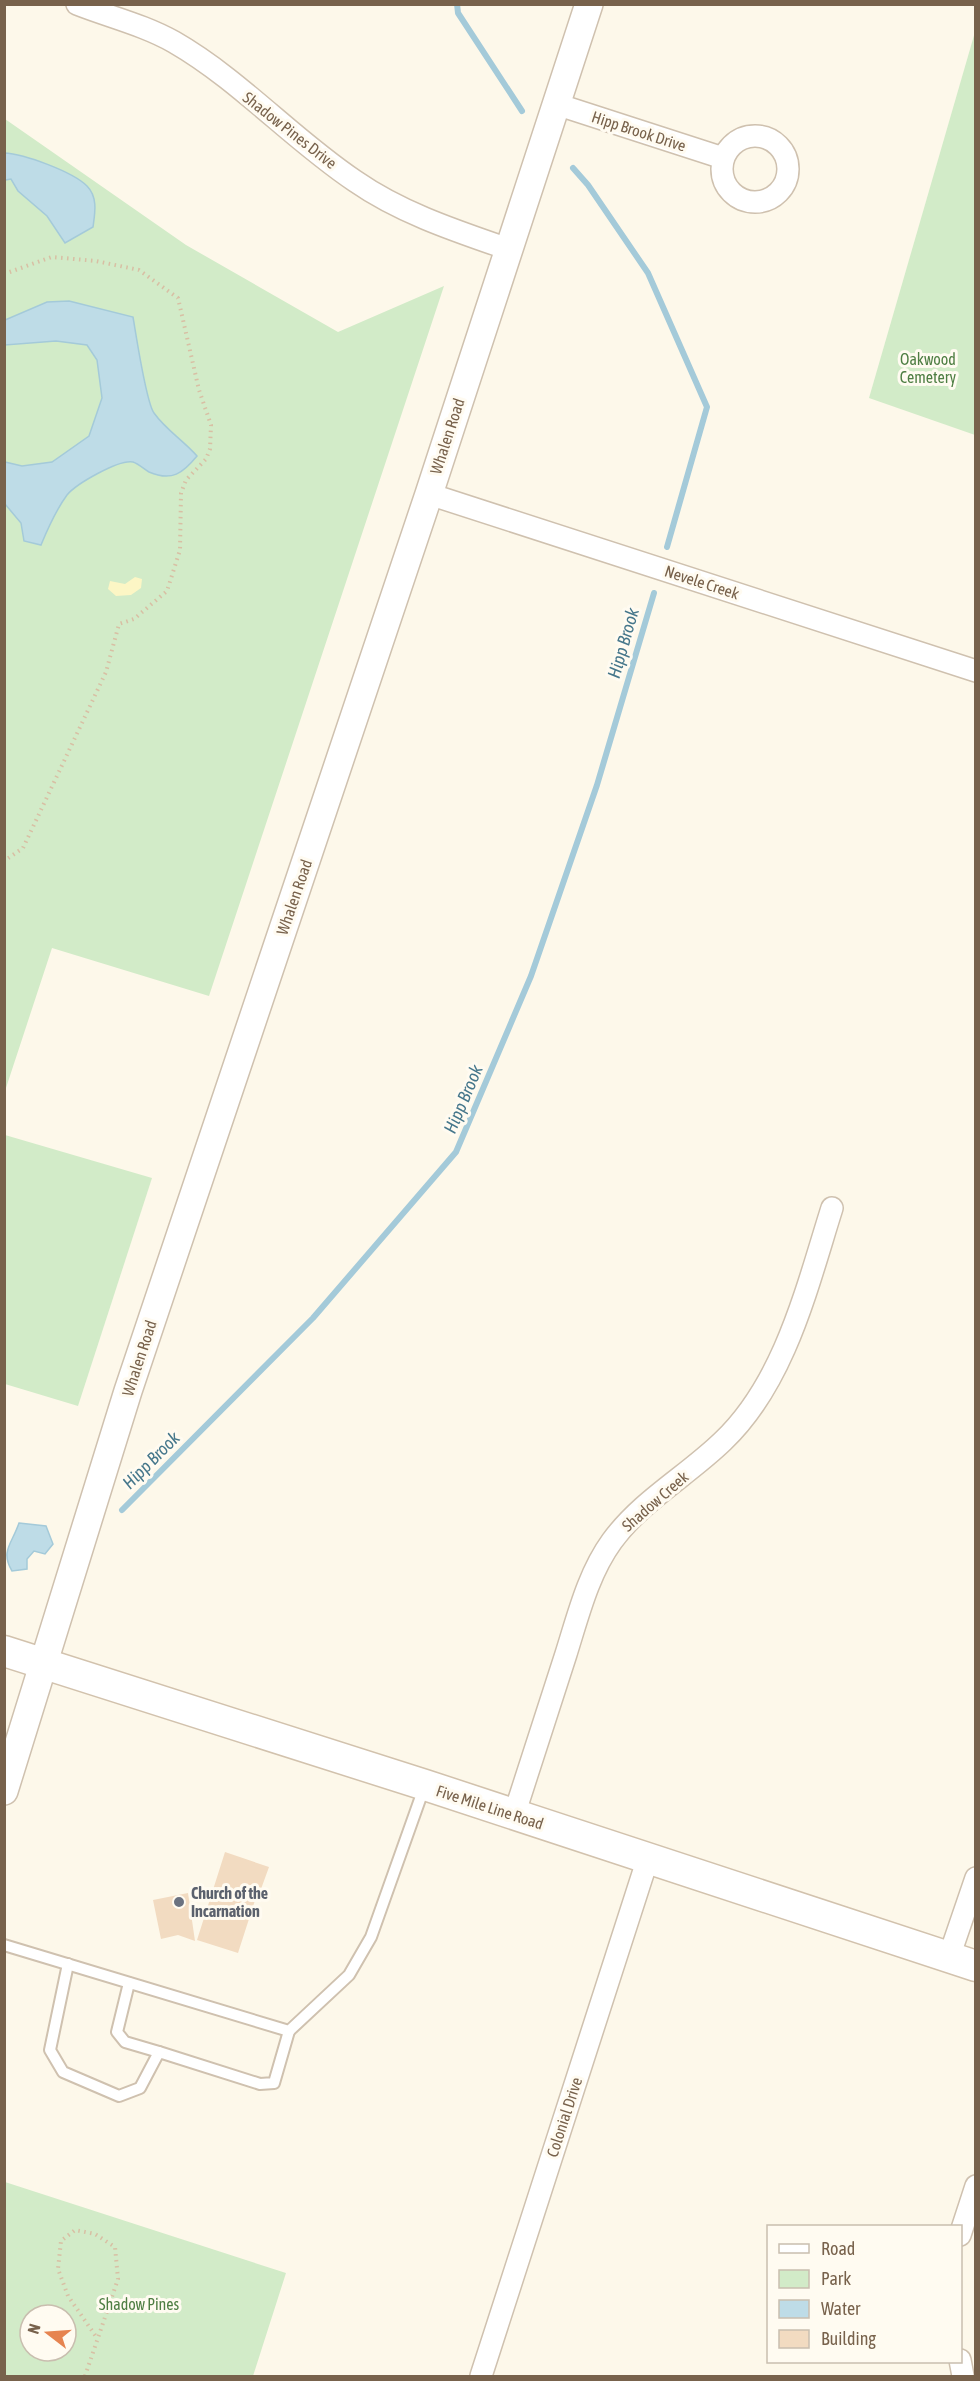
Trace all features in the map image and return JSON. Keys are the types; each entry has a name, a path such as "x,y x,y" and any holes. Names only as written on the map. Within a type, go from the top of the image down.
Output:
{"main road":[{"name":"Five Mile Line Road","path":"4,1651 425,1785 962,1961"}],"street":[{"name":"Shadow Pines Drive","path":"77,4 148,29 176,43 355,182 433,222 508,249"},
{"name":"Whalen Road","path":"4,1791 132,1379 429,494 589,4"},
{"name":"Hipp Brook Drive","path":"556,104 723,158"},
{"name":"Nevele Creek","path":"429,494 975,671"},
{"name":"Shadow Creek","path":"514,1815 582,1603 597,1567 628,1521 725,1440 752,1406 776,1369 795,1324 832,1208"},
{"name":"Colonial Drive","path":"481,2376 648,1858"},
{"path":"962,1961 975,1878"},
{"path":"962,2228 975,2186"}],"lane":[{"path":"129,1983 117,2032 125,2042 260,2084 274,2083 289,2031 349,1975 371,1937 425,1785"},
{"path":"4,1945 289,2031"},
{"path":"68,1964 50,2050 63,2072 119,2096 140,2088 159,2052"}],"path":[{"path":"4,274 52,257 96,261 139,270 178,298 199,390 211,425 210,449 206,459 186,480 180,493 180,550 167,591 134,619 119,624 106,672 23,848 4,861"},
{"path":"85,2376 118,2279 115,2247 95,2234 75,2230 61,2241 58,2269 68,2296 97,2338"}],"green space":[{"name":"Oakwood Cemetery","path":"975,32 975,435 869,398"},
{"path":"5,119 186,245 338,332 444,286 209,996 52,948 5,1091"},
{"path":"5,1135 152,1178 78,1406 5,1384"},
{"name":"Shadow Pines","path":"5,2182 286,2273 253,2376 5,2376"}],"sand":[{"path":"135,577 142,579 141,588 131,595 116,596 108,589 110,581 125,584"}],"water":[{"path":"4,153 48,165 71,175 87,186 94,200 93,227 65,243 47,216 18,191 11,179 5,180"},
{"path":"69,301 133,317 145,382 154,413 197,456 182,471 171,476 157,475 133,462 127,462 108,468 88,479 67,495 41,545 24,541 21,523 5,504 5,462 22,466 52,462 89,436 102,398 97,360 87,345 56,341 5,345 5,320 47,302"},
{"path":"19,1523 46,1526 53,1544 45,1554 34,1551 27,1559 27,1569 12,1571 7,1553"}],"building":[{"name":"Church of the Incarnation","path":"225,1852 269,1867 261,1889 259,1888 238,1953 197,1940"},
{"path":"188,1893 195,1941 178,1935 161,1939 153,1900"}],"waterway":[{"name":"Hipp Brook","path":"457,4 458,13 522,111"},
{"name":"Hipp Brook","path":"573,168 588,185 648,273 707,407 667,547"},
{"name":"Hipp Brook","path":"122,1510 313,1318 456,1152 531,976 597,785 654,593"}],"place":[{"name":"Church of the Incarnation","path":"179,1902"}]}
